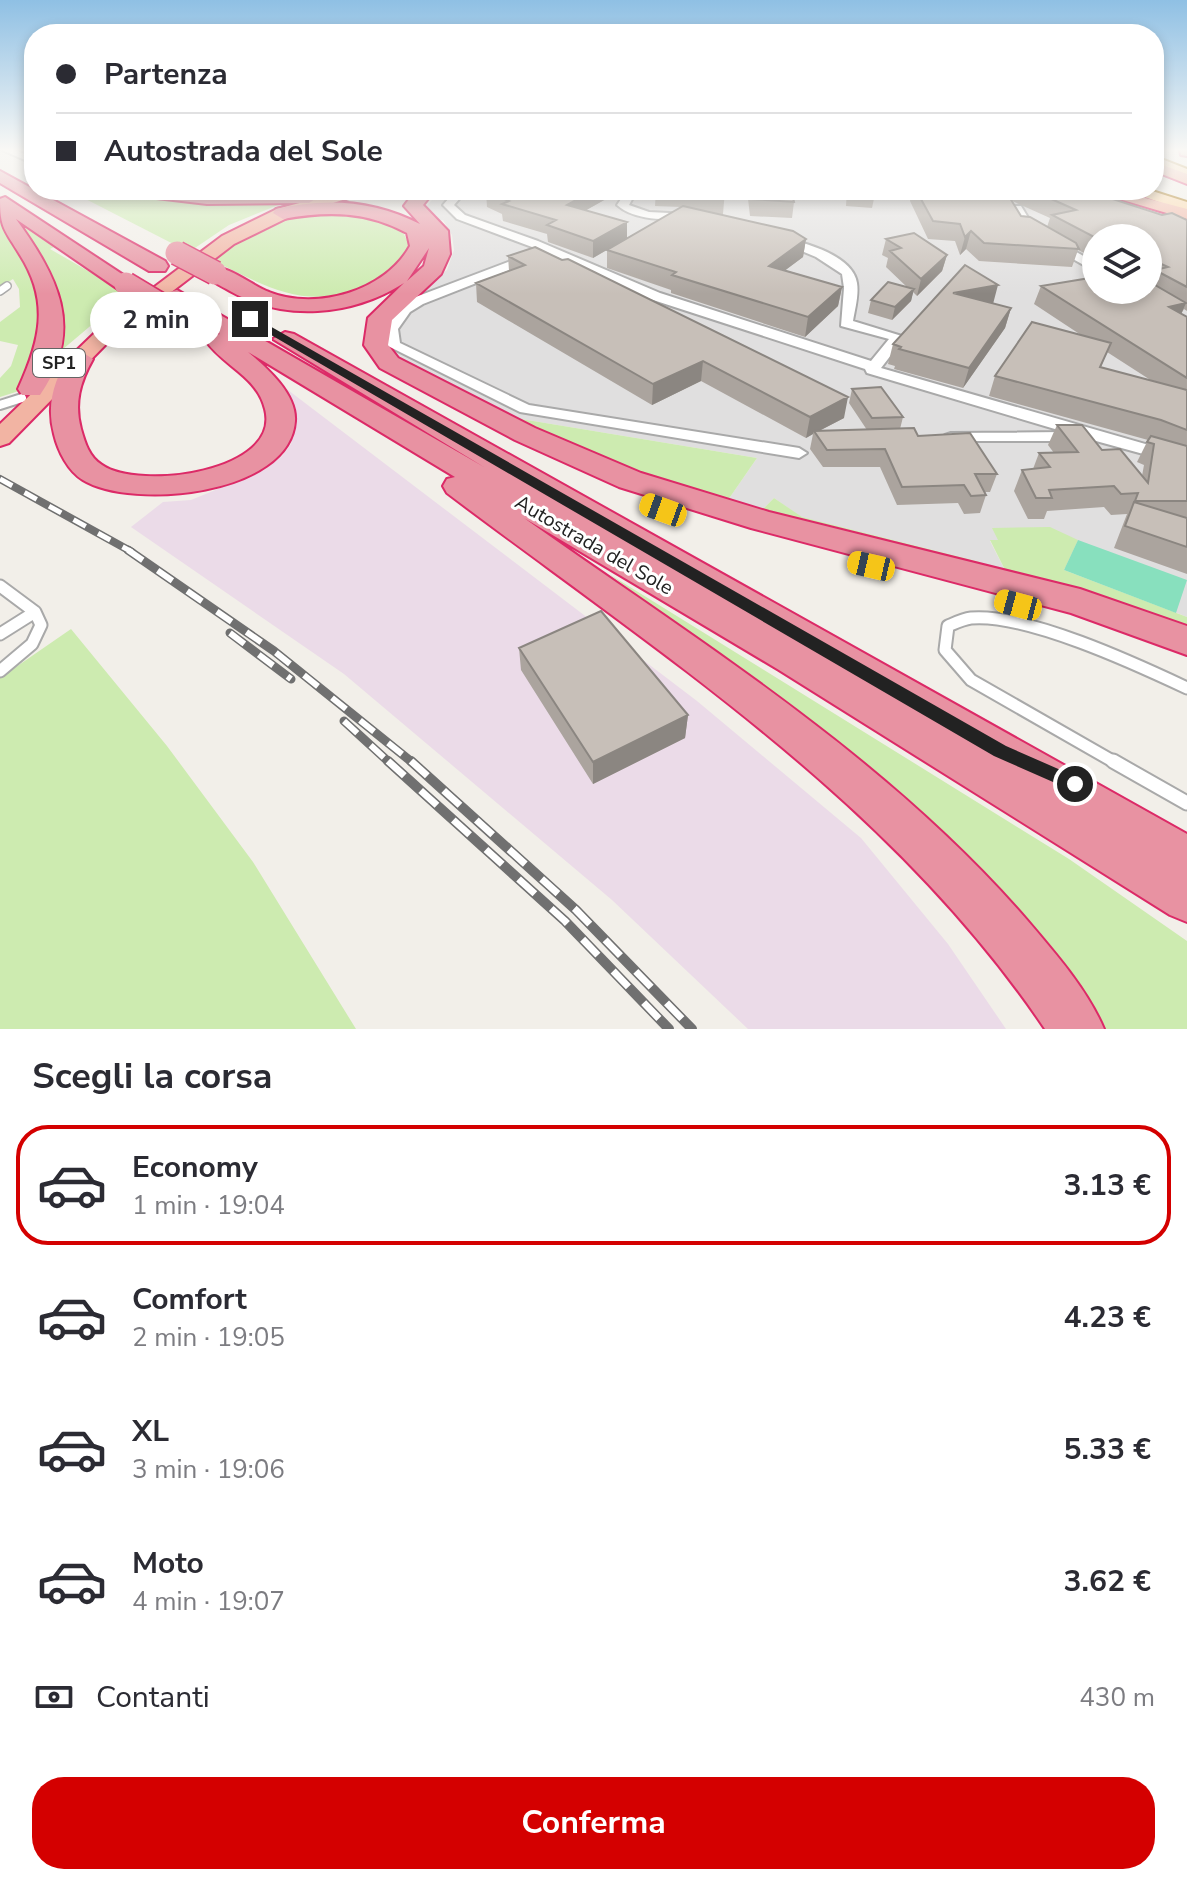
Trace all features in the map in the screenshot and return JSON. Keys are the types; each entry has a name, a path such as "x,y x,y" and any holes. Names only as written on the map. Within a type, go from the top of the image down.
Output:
{"highway":[{"path":"3,198 13,210 153,265 215,273 278,303 308,305 342,301 378,289 407,270 420,246 416,230 390,214 335,206 283,213"},
{"name":"Autostrada del Sole","path":"59,200 153,265 177,296 319,385 793,660 1187,898"},
{"path":"80,200 125,224"},
{"name":"SP1","path":"0,418 119,311 217,239 255,218 306,200"},
{"name":"SP1","path":"0,438 135,309 218,248 250,227 283,213 330,200"},
{"path":"418,200 413,206 438,231 440,254 433,269 380,318 376,345 389,363 525,434 630,480 777,526 1080,602 1187,641"},
{"path":"1134,200 1187,214"},
{"path":"0,210 43,273 54,305 54,322 44,362 27,394"},
{"path":"80,359 66,383 64,415 74,450 95,474 124,485 164,487 216,477 251,460 269,445 281,424 268,390 240,356 177,296 153,265"},
{"name":"Autostrada del Sole","path":"177,296 266,328 1187,859"},
{"path":"266,328 535,458 631,499 761,539 1077,621 1187,661"},
{"path":"319,385 822,752 876,797 929,847 986,910 1053,993 1077,1029"}],"street":[{"path":"451,200 451,211 550,250 597,264 655,296 874,367"},
{"path":"625,200 622,205 625,207 648,215 702,220"},
{"path":"1017,208 1031,231 1082,260"},
{"path":"653,232 678,217"},
{"path":"769,237 811,250 847,273 851,279 846,323 898,337 872,370 1187,461"},
{"path":"550,250 418,301 405,309 391,329 393,345 525,409 799,453"},
{"path":"939,438 1097,436"}],"lane":[{"path":"0,405 27,394"},
{"path":"0,586 35,612 41,625 32,644 0,671"},
{"path":"0,634 35,612"},
{"path":"1187,688 1149,669 998,620 970,618 948,626 943,638 946,658 971,680 1187,803"},
{"path":"1000,751 1125,806"}],"shaded area":[{"path":"432,200 1127,200 1187,216 1187,617 999,540 990,541 1008,576 985,571 980,562 801,517 774,498 762,510 728,500 757,458 515,418 394,358 384,347 409,299 447,270 454,250 452,235 443,220 435,221 427,206"},
{"path":"284,387 697,701 861,838 948,944 1006,1029 748,1029 612,900 344,674 131,527 163,502 191,500 264,470 282,456 291,444 295,423"}],"green space":[{"path":"88,200 291,200 229,225 189,252"},
{"path":"355,212 400,227 409,244 405,256 394,270 354,290 332,296 292,294 253,280 210,259 249,233 291,215"},
{"path":"0,220 46,301 34,368 19,391 0,397 0,378 11,366 18,345 0,341 0,322 20,307 19,289 13,279 0,287"},
{"path":"24,227 54,247 50,249 128,294 62,350 57,350 58,312 53,285 18,230"},
{"path":"467,397 515,418 757,458 728,500 762,510 774,498 802,517 980,562 985,571 639,477"},
{"path":"1050,527 1078,540 1064,570 1187,617 1187,633 1008,576 990,540 998,540 992,528"},
{"path":"1078,540 1187,580 1176,613 1064,570"},
{"path":"609,574 1069,859 1187,941 1187,1029 1104,1029 1093,1012 906,800 847,750"},
{"path":"71,629 167,746 253,862 356,1029 0,1029 0,678"}],"building":[{"path":"507,200 576,200 567,205 627,222 593,241 547,225 556,220 502,204 509,201"},
{"path":"921,200 1011,200 1021,216 1030,217 1076,243 1079,249 984,243 971,231 965,237 960,224 933,221"},
{"path":"1054,200 1116,200 1162,215 1172,213 1187,220 1187,287 1162,274 1162,268 1168,267 1162,264 1162,224 1082,224 1082,231 1052,215 1076,210"},
{"path":"683,206 793,231 806,239 769,266 842,287 808,317 672,275 676,272 607,250"},
{"path":"914,233 947,255 921,279 890,251 901,248 886,239"},
{"path":"535,247 562,260 568,259 848,397 810,417 703,361 653,384 476,283 525,265 508,256"},
{"path":"965,265 998,285 953,293 1011,308 969,368 899,349 901,347 893,344"},
{"path":"1082,279 1082,304 1162,304 1162,289 1186,303 1169,307 1187,317 1187,378 1041,286"},
{"path":"888,282 914,289 895,307 871,300"},
{"path":"1032,322 1111,343 1100,367 1187,390 1187,430 1161,420 995,376"},
{"path":"881,387 903,417 872,418 852,389"},
{"path":"1057,425 1082,425 1102,450 1120,449 1148,483 1154,444 1147,442 1151,436 1187,446 1187,501 1135,501 1138,493 1121,494 1114,486 1049,490 1052,498 1036,498 1022,470 1050,467 1039,453 1078,452"},
{"path":"914,428 918,436 970,433 997,474 975,474 986,495 971,496 964,485 902,487 885,449 827,450 814,431"},
{"path":"1134,502 1187,518 1187,547 1125,526"},
{"path":"601,611 688,715 593,762 519,648"}],"railway":[{"path":"0,479 132,552"},
{"path":"128,550 274,651 413,763"},
{"path":"230,633 291,679"},
{"path":"344,721 390,763"},
{"path":"388,761 565,921 669,1029"},
{"path":"411,761 576,910 692,1029"}],"route":[{"path":"250,319 1000,751 1075,784"}]}
